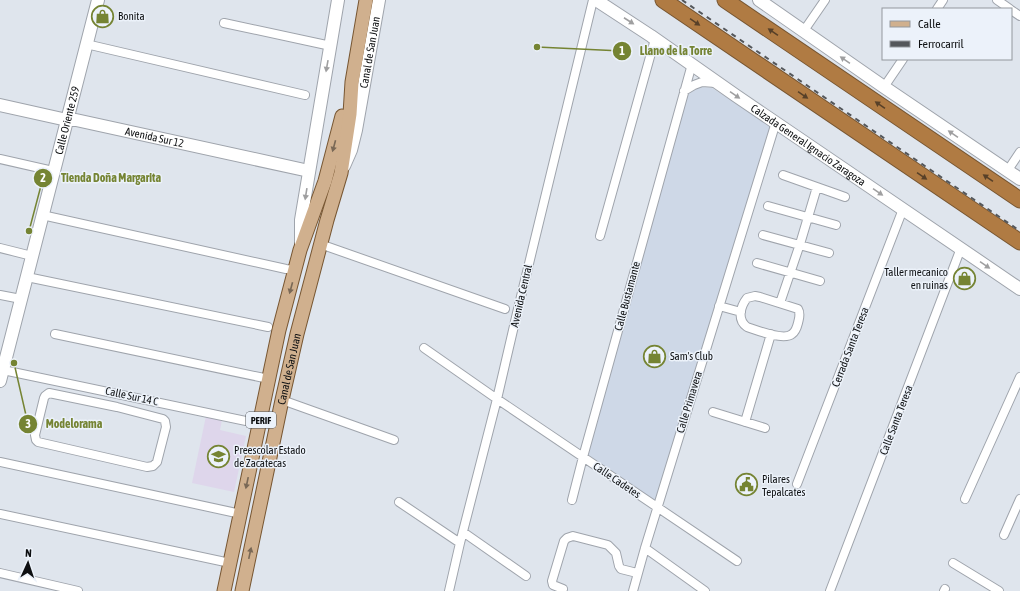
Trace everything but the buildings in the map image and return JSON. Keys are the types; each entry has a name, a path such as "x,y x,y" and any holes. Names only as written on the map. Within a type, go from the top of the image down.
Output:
{"highway":[{"path":"663,0 1020,242"},
{"path":"725,0 1020,200"}],"main road":[{"name":"Calle Oriente 259","path":"2,375 98,0"},
{"name":"Canal de San Juan","path":"300,250 301,220 338,0"},
{"name":"Canal de San Juan","path":"341,173 350,114 352,82 366,0"},
{"name":"Canal de San Juan","path":"242,591 297,334 320,244 341,173 351,150 356,130 378,0"},
{"name":"Calzada General Ignacio Zaragoza","path":"595,0 692,64 717,83 1020,289"},
{"path":"759,0 803,32 1020,179"},
{"name":"Canal de San Juan","path":"224,591 230,563 235,513 260,424 279,330 296,270 300,250 325,181 352,82"},
{"name":"Avenida Sur 12","path":"0,105 67,120 76,120 309,172"}],"street":[{"name":"Avenida Central","path":"449,591 462,532 497,399 595,0"},
{"path":"803,32 825,0"},
{"path":"997,0 1009,8"},
{"path":"224,23 331,46"},
{"path":"600,236 655,39"},
{"path":"86,44 305,95"},
{"path":"884,87 902,60"},
{"name":"Calle Bustamante","path":"572,500 692,64"},
{"path":"684,91 702,82 717,83"},
{"name":"Calle Primavera","path":"633,591 637,573 718,306 776,122"},
{"path":"1008,170 1020,152"},
{"path":"0,159 53,171"},
{"path":"783,176 845,197"},
{"path":"780,303 817,187"},
{"path":"768,206 836,225"},
{"name":"Cerrada Santa Teresa","path":"797,484 903,210"},
{"path":"42,215 296,270"},
{"path":"764,234 829,253"},
{"path":"320,244 505,309"},
{"path":"0,248 32,256"},
{"name":"Calle Santa Teresa","path":"830,591 961,248"},
{"path":"757,263 820,281"},
{"path":"26,277 268,327"},
{"path":"0,295 21,299"},
{"path":"760,297 798,309 800,315 793,334 789,336 781,336 747,327 741,320 740,312 747,298 760,297"},
{"path":"718,306 740,312"},
{"path":"55,334 268,379"},
{"path":"745,422 771,334"},
{"name":"Calle Cadetes","path":"424,348 737,561"},
{"name":"Calle Sur 14 C","path":"2,375 121,394 260,424"},
{"path":"965,499 1020,377"},
{"path":"52,393 117,407 160,418 165,421 166,427 157,462 153,466 147,467 36,440 35,435 44,398 47,394 52,393"},
{"path":"117,407 121,394"},
{"path":"282,400 394,440"},
{"path":"713,412 765,428"},
{"path":"0,462 235,513"},
{"path":"1004,535 1020,499"},
{"path":"398,502 460,543"},
{"path":"0,514 230,563"},
{"path":"462,532 526,576"},
{"path":"563,589 553,585 552,581 564,541 570,536 577,536 608,545 616,553 621,569 637,573"},
{"path":"645,548 705,591"},
{"path":"953,563 999,591"},
{"path":"0,573 78,591"}],"shaded area":[{"path":"700,87 712,88 771,126 656,502 587,454 684,101 690,93"},
{"name":"Preescolar Estado de Zacatecas","path":"206,416 222,420 220,430 246,436 234,492 192,483"}],"railway":[{"path":"682,0 1020,231"}],"place":[{"name":"Bonita","path":"103,16"},
{"name":"Llano de la Torre","path":"537,47"},
{"name":"Tienda Doña Margarita","path":"29,231"},
{"name":"Taller mecanico en ruinas","path":"964,278"},
{"name":"Sam's Club","path":"655,356"},
{"name":"Modelorama","path":"14,363"},
{"name":"Preescolar Estado de Zacatecas","path":"219,456"},
{"name":"Pilares Tepalcates","path":"746,485"}]}
